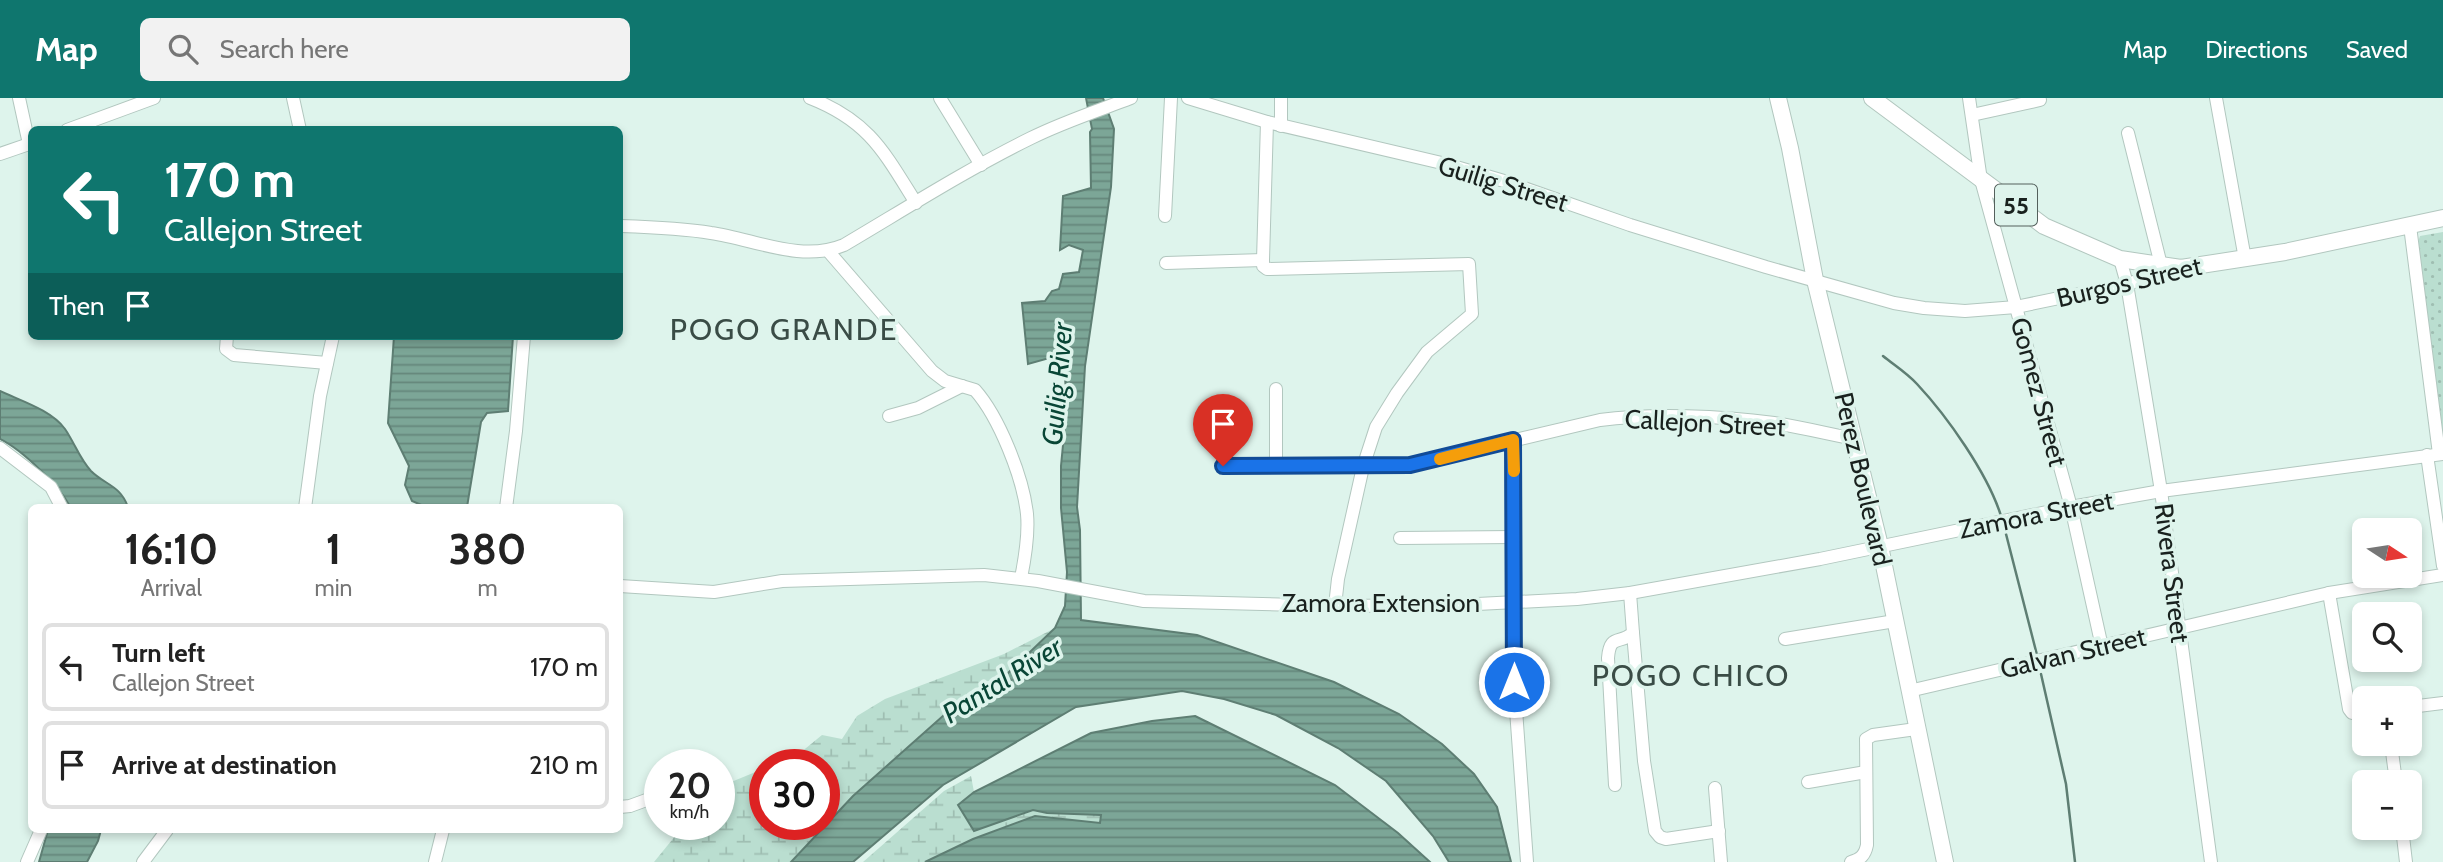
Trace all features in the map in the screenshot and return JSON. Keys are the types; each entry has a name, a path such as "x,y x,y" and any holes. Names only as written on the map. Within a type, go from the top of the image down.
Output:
{"main road":[{"name":"Perez Boulevard","path":"1778,98 1815,280 1880,546 1945,862"},
{"name":"55","path":"1872,98 2044,226 2120,259 2181,268"},
{"name":"Burgos Street","path":"2181,268 2245,259 2443,218"}],"street":[{"path":"19,98 28,135"},
{"path":"78,126 154,98"},
{"path":"293,98 299,126"},
{"path":"810,98 847,116 864,128 877,142 916,203"},
{"path":"940,98 981,164"},
{"path":"623,226 712,233 793,250 829,251 844,246 981,164 1032,138 1130,98"},
{"path":"1165,216 1171,98"},
{"name":"Guilig Street","path":"1188,98 1281,126 1446,164 1504,181 1630,225 1815,280"},
{"path":"1281,98 1281,126"},
{"name":"Gomez Street","path":"1969,98 1981,180 2071,507 2102,647"},
{"path":"2216,98 2245,259"},
{"path":"1972,115 2040,100"},
{"path":"1267,122 1264,266 1272,270 1469,264 1472,314 1427,352 1396,393 1376,427 1363,467 1338,579 1335,606"},
{"path":"2128,133 2161,265"},
{"path":"0,154 28,144"},
{"path":"2410,226 2436,455 2443,566"},
{"path":"829,251 932,370 945,381 975,390 998,423 1019,480 1028,516 1021,578"},
{"name":"Rivera Street","path":"2120,259 2127,284 2161,491 2211,862"},
{"path":"1166,263 1263,260"},
{"name":"Burgos Street","path":"1815,280 1894,303 1965,312 2016,307 2127,284 2181,268"},
{"path":"227,340 226,349 234,355 327,363"},
{"path":"305,504 332,340"},
{"path":"507,504 524,340"},
{"path":"889,416 918,408 962,386"},
{"path":"1276,389 1276,464"},
{"name":"Callejon Street","path":"1223,466 1410,465 1600,420 1650,416 1774,423 1855,439"},
{"path":"1513,440 1514,682 1527,862"},
{"path":"0,448 51,488 60,504"},
{"name":"Zamora Street","path":"1880,546 2161,491 2436,455"},
{"path":"1400,538 1514,537"},
{"name":"Zamora Extension","path":"623,586 715,592 782,581 984,575 1021,578 1144,601 1335,606 1458,605 1577,599 1630,593 1880,546"},
{"name":"Galvan Street","path":"1909,691 2329,593 2443,575"},
{"path":"1630,593 1644,761 1655,831 1666,839 1719,831"},
{"path":"2329,593 2349,709 2352,713"},
{"path":"1785,639 1895,621"},
{"path":"1615,785 1609,650 1614,640 1633,633"},
{"path":"2422,706 2443,703"},
{"path":"1851,862 1866,853 1867,737 1916,729"},
{"path":"1808,782 1866,772"},
{"path":"1715,788 1721,862"},
{"path":"623,807 644,801"},
{"path":"27,862 40,833"},
{"path":"143,862 165,833"},
{"path":"435,862 442,833"},
{"path":"2403,840 2406,862"}],"green space":[{"path":"2443,232 2443,445 2416,248 2420,236"},
{"path":"1055,628 1008,673 944,715 840,810 840,749 805,749 822,735 842,739 857,716 885,699 1004,654"},
{"path":"749,775 749,840 812,840 791,862 654,862 672,840 735,840 735,780"},
{"path":"971,776 974,792 958,805 974,831 1033,810 1101,815 1100,823 1035,816 973,839 925,862 863,862 944,791"}],"water":[{"name":"Pantal River","path":"1086,98 1103,98 1114,129 1111,187 1085,366 1077,507 1080,530 1081,620 1197,635 1334,682 1399,714 1442,744 1474,774 1497,807 1511,862 1449,862 1433,836 1386,781 1338,748 1276,715 1224,699 1182,691 1076,707 943,785 853,862 791,862 812,840 840,840 840,810 853,796 944,715 1008,673 1055,628 1065,606 1067,572 1061,508 1061,466 1067,403 1067,353 1028,364 1022,303 1045,301 1052,291 1059,289 1063,274 1079,272 1083,250 1069,245 1060,250 1063,196 1091,188 1092,129"},
{"path":"394,340 513,340 508,411 487,413 481,422 467,504 419,504 412,501 405,485 409,466 388,423"},
{"path":"0,391 35,407 59,422 87,466 121,494 127,504 68,504 40,469 0,439"},
{"path":"1195,716 1335,785 1398,833 1430,862 925,862 973,839 1035,816 1100,823 1101,815 1033,810 974,831 958,805 974,792 1091,733"},
{"path":"47,833 100,833 87,862 39,862"}],"waterway":[{"path":"1883,356 1917,384 1941,412 1977,464 2001,516"},
{"path":"2006,534 2037,655"},
{"path":"2041,674 2066,784 2075,862"}],"slow traffic":[{"path":"1440,459 1513,440 1514,471"}],"district":[{"name":"POGO GRANDE","path":"784,329"},
{"name":"POGO CHICO","path":"1691,675"}],"route":[{"path":"1223,466 1338,464 1391,467 1410,465 1513,440 1514,682"}],"water label":[{"name":"Guilig River","path":"1057,384"}]}
